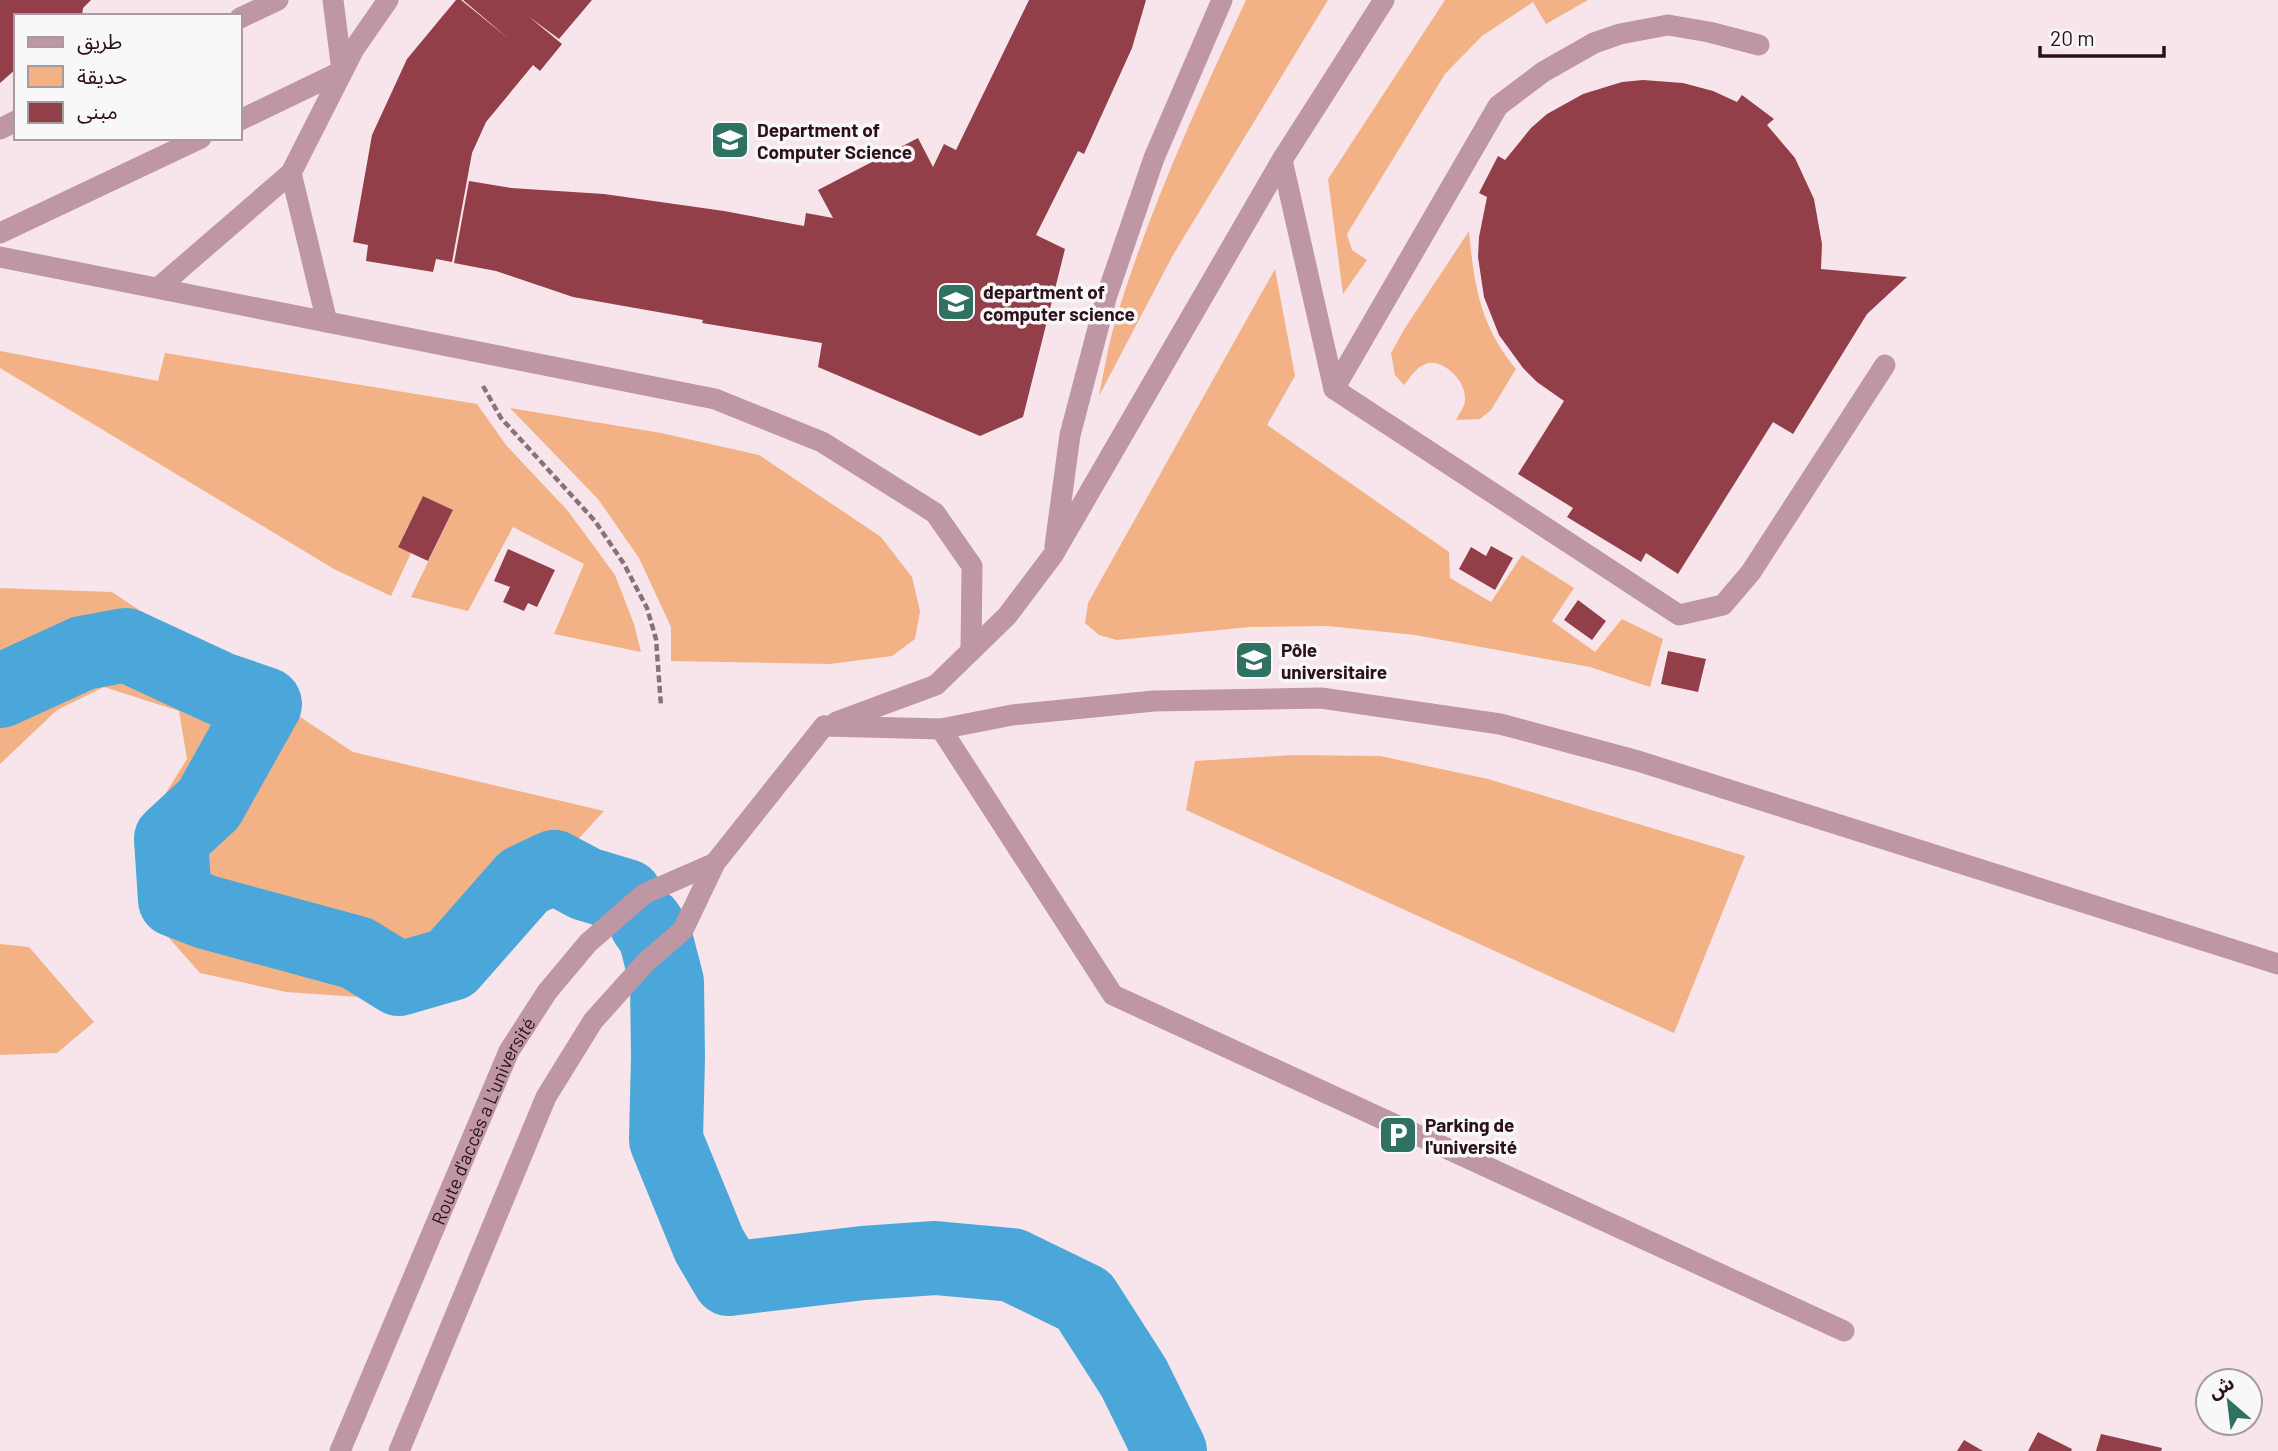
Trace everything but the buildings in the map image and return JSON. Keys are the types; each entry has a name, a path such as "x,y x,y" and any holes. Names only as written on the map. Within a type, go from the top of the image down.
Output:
{"lane":[{"path":"242,17 278,0"},
{"path":"333,0 342,71"},
{"path":"158,288 290,173 354,49 388,0"},
{"path":"1054,555 1070,435 1105,298 1154,158 1222,0"},
{"path":"824,726 936,685 1006,616 1054,555 1282,160 1384,0"},
{"path":"1334,389 1498,106 1543,72 1594,43 1620,34 1668,25 1759,45"},
{"path":"242,119 342,71"},
{"path":"0,233 197,140"},
{"path":"1282,160 1334,389 1679,615 1723,605 1751,572 1885,365"},
{"path":"290,173 327,322"},
{"path":"0,257 715,399 822,442 935,513 972,566 971,650"},
{"path":"824,726 941,729 1012,715 1154,701 1321,698 1500,724 1638,761 2278,964"},
{"name":"Route d'accès a L'université","path":"399,1451 546,1097 593,1021 646,962 683,930 715,863 824,726"},
{"path":"941,729 1113,995 1844,1331"},
{"name":"Route d'accès a L'université","path":"340,1451 509,1051 547,992 588,943 644,894 715,863"}],"path":[{"path":"462,349 500,418 595,521 624,564 647,608 656,639 661,706"}],"green space":[{"path":"1246,0 1328,0 1173,255 1099,396 1112,333 1140,248 1190,123"},
{"path":"1445,0 1588,0 1546,24 1533,2 1482,36 1445,74 1347,234 1352,250 1367,260 1343,294 1328,179"},
{"path":"1469,231 1473,269 1481,304 1494,337 1516,369 1491,410 1480,419 1456,420 1463,407 1465,393 1454,374 1436,363 1429,363 1418,369 1404,385 1395,375 1391,353"},
{"path":"1275,269 1295,376 1267,425 1449,552 1450,578 1491,602 1522,555 1574,588 1552,621 1595,652 1622,619 1663,639 1650,687 1590,667 1415,635 1327,626 1250,627 1117,640 1099,635 1085,623 1088,603"},
{"path":"0,351 158,381 165,353 477,404 506,445 568,511 615,575 634,624 641,652 554,634 584,564 513,527 468,611 411,597 453,511 423,496 398,546 411,553 391,596 334,569 0,368"},
{"path":"510,408 661,433 759,455 881,537 912,577 920,611 915,639 892,656 830,664 671,661 671,627 639,558 598,499"},
{"path":"0,588 112,592 353,752 604,811 533,889 455,990 374,998 286,992 200,973 146,912 142,831 187,759 179,711 104,687 57,710 0,764"},
{"path":"1293,755 1380,756 1488,779 1745,856 1674,1033 1186,810 1195,761"},
{"path":"0,944 29,947 94,1022 57,1053 0,1055"}],"waterway":[{"path":"0,691 83,653 126,645 221,689 265,704 209,804 171,839 175,900 206,912 357,953 399,979 451,964 524,881 554,867 586,884 626,896"},
{"path":"646,923 655,936 667,982 666,1140 709,1245 729,1279 863,1263 935,1258 1012,1265 1084,1300 1134,1378 1170,1451"}],"place":[{"name":"Department of Computer Science","path":"730,140"},
{"name":"department of computer science","path":"956,302"},
{"name":"Pôle universitaire","path":"1254,660"},
{"name":"Parking de l'université","path":"1398,1135"}]}
